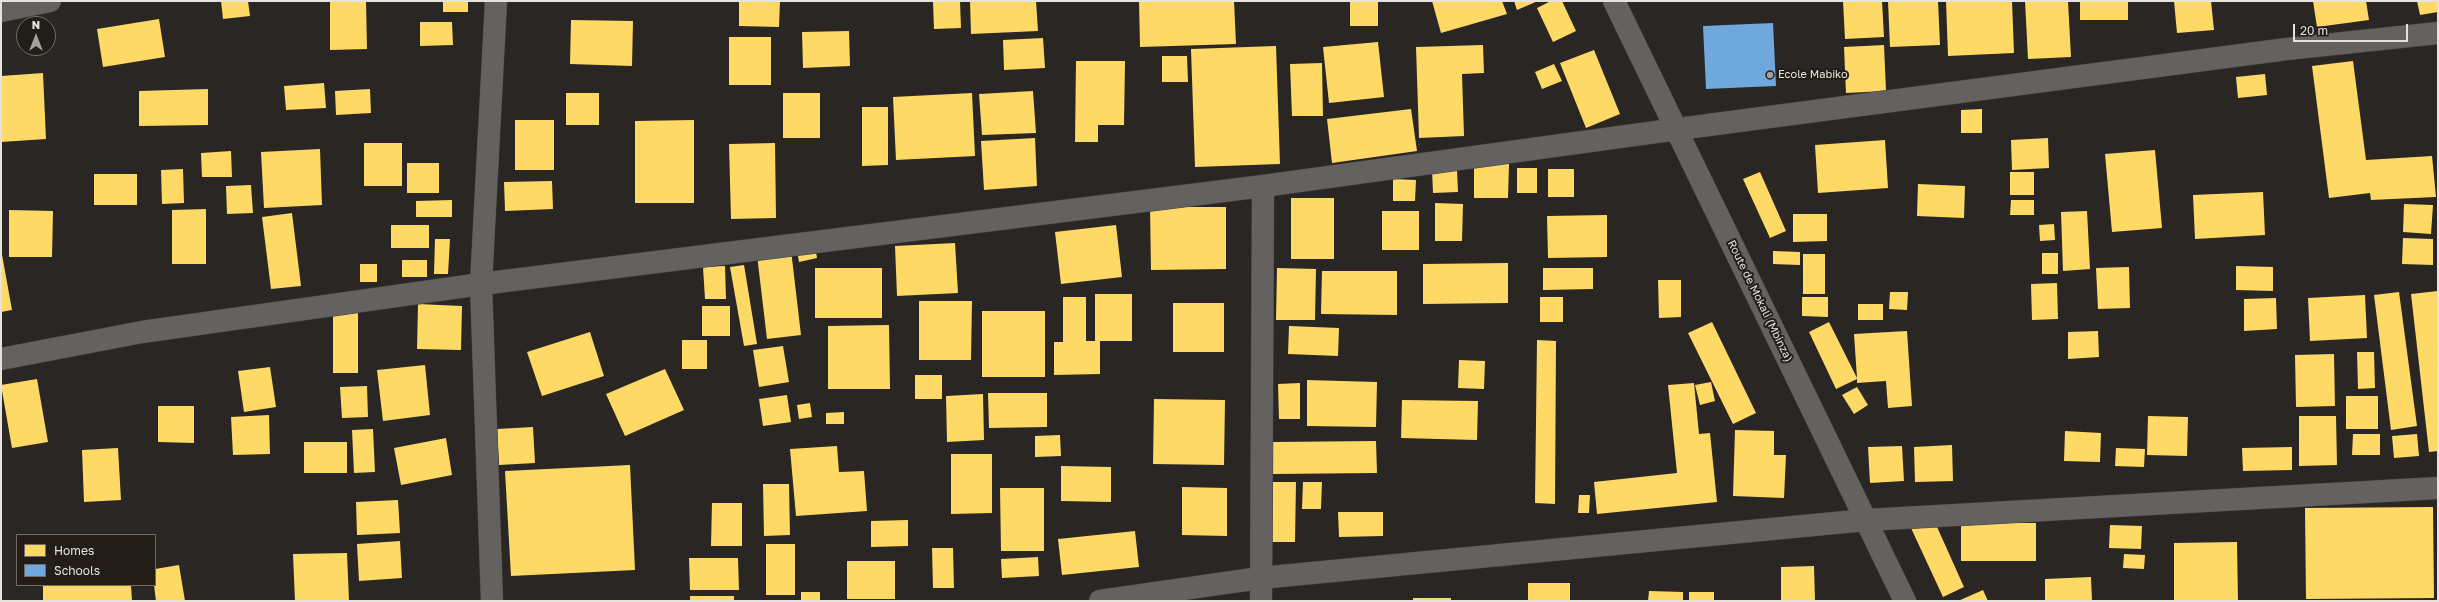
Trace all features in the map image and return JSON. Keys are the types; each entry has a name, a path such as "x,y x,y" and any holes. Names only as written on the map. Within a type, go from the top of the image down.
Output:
{"street":[{"path":"1,11 50,1"},
{"path":"492,601 481,284 496,1"},
{"name":"Route de Mokali (Mbinza)","path":"1614,1 1678,129 1906,601"},
{"path":"1,359 142,332 481,284 1262,186 1678,129 2287,49 2438,33"},
{"path":"1261,601 1262,186"},
{"path":"1100,601 1260,578 1866,520 2438,488"}],"building: Homes":[{"path":"221,1 248,1 250,16 223,19"},
{"path":"330,1 366,1 367,49 330,50"},
{"path":"443,1 468,1 468,12 443,12"},
{"path":"739,1 780,1 779,27 739,26"},
{"path":"933,1 960,1 961,28 934,29"},
{"path":"970,1 1036,1 1038,31 971,34"},
{"path":"1139,1 1234,1 1236,44 1140,47"},
{"path":"1350,1 1378,1 1378,26 1350,26"},
{"path":"1432,1 1502,1 1507,14 1441,33"},
{"path":"1514,1 1538,1 1517,10"},
{"path":"1551,1 1562,1 1576,31 1553,42 1537,8"},
{"path":"1843,1 1882,1 1884,37 1845,39"},
{"path":"1888,1 1938,1 1940,45 1890,47"},
{"path":"1946,1 2012,1 2014,53 1948,56"},
{"path":"2025,1 2068,1 2071,57 2028,59"},
{"path":"2080,1 2128,1 2128,20 2080,20"},
{"path":"2174,1 2211,1 2214,30 2177,33"},
{"path":"2313,1 2366,1 2369,20 2317,27"},
{"path":"2417,1 2437,1 2438,12 2420,15"},
{"path":"159,19 165,57 103,67 97,29"},
{"path":"571,20 633,21 632,66 570,64"},
{"path":"420,22 452,22 453,45 420,46"},
{"path":"849,31 850,66 803,68 802,32"},
{"path":"729,37 771,37 771,85 729,85"},
{"path":"1043,38 1045,68 1004,70 1003,40"},
{"path":"1378,42 1384,97 1329,103 1323,47"},
{"path":"1483,45 1484,73 1462,74 1464,136 1419,138 1416,47"},
{"path":"1884,45 1886,91 1846,93 1844,47"},
{"path":"1276,46 1280,164 1195,167 1191,49"},
{"path":"1594,50 1620,114 1586,128 1560,63"},
{"path":"1162,56 1187,56 1188,82 1162,82"},
{"path":"1076,61 1125,61 1124,125 1098,125 1098,142 1075,142"},
{"path":"2353,61 2366,160 2432,156 2436,197 2371,200 2370,193 2329,198 2312,66"},
{"path":"1322,63 1323,116 1292,116 1290,64"},
{"path":"1554,64 1562,81 1542,89 1535,72"},
{"path":"43,73 46,139 1,142 1,76"},
{"path":"2265,74 2267,95 2238,98 2236,77"},
{"path":"324,83 326,108 286,110 284,86"},
{"path":"208,89 208,125 139,126 139,91"},
{"path":"370,89 371,113 336,115 335,91"},
{"path":"1033,91 1036,133 982,135 979,94"},
{"path":"566,93 599,93 599,125 566,125"},
{"path":"783,93 820,93 820,138 783,138"},
{"path":"972,93 975,156 896,160 893,97"},
{"path":"862,107 888,107 888,165 862,166"},
{"path":"1411,109 1417,151 1332,163 1327,119"},
{"path":"1982,109 1982,133 1961,133 1961,110"},
{"path":"515,120 554,120 554,170 515,170"},
{"path":"694,120 694,203 635,203 635,121"},
{"path":"1035,138 1037,186 984,190 981,141"},
{"path":"2048,138 2049,168 2012,170 2011,140"},
{"path":"1885,140 1888,188 1818,193 1815,145"},
{"path":"364,143 402,143 402,186 364,186"},
{"path":"775,143 776,218 731,219 729,144"},
{"path":"320,149 322,205 264,208 261,152"},
{"path":"2155,150 2162,228 2112,232 2105,154"},
{"path":"231,151 232,177 202,177 201,153"},
{"path":"407,163 439,163 439,193 407,193"},
{"path":"1474,164 1509,164 1508,198 1474,198"},
{"path":"1517,168 1537,168 1537,193 1517,193"},
{"path":"183,169 184,203 162,204 161,170"},
{"path":"1548,169 1574,169 1574,197 1548,197"},
{"path":"1432,170 1457,170 1458,192 1433,193"},
{"path":"1760,172 1786,231 1770,238 1743,179"},
{"path":"2010,172 2034,172 2034,195 2010,195"},
{"path":"94,174 137,174 137,205 94,205"},
{"path":"1393,179 1416,180 1415,201 1393,201"},
{"path":"552,181 553,209 505,211 504,182"},
{"path":"1918,184 1965,186 1964,218 1917,216"},
{"path":"251,185 253,213 227,214 226,186"},
{"path":"2263,192 2265,235 2195,239 2193,195"},
{"path":"1291,198 1334,198 1334,259 1291,259"},
{"path":"452,200 452,217 416,217 416,201"},
{"path":"2011,200 2034,200 2034,215 2010,215"},
{"path":"1435,203 1463,204 1462,241 1435,241"},
{"path":"2404,204 2433,205 2431,234 2403,232"},
{"path":"1150,207 1226,207 1226,269 1151,270"},
{"path":"206,209 206,264 172,264 172,210"},
{"path":"9,210 53,211 52,257 9,257"},
{"path":"1382,211 1419,211 1419,250 1382,250"},
{"path":"2087,211 2090,269 2063,271 2061,212"},
{"path":"292,213 301,286 271,289 262,217"},
{"path":"1793,214 1827,214 1827,241 1793,242"},
{"path":"1607,215 1607,257 1548,258 1547,216"},
{"path":"2054,224 2055,240 2040,241 2039,225"},
{"path":"391,225 429,225 429,248 391,248"},
{"path":"1116,225 1122,277 1061,284 1055,232"},
{"path":"2403,238 2433,239 2433,265 2402,264"},
{"path":"435,239 450,239 448,274 434,274"},
{"path":"955,243 958,293 897,296 895,246"},
{"path":"815,246 817,258 799,262 797,250"},
{"path":"1,249 12,310 1,312"},
{"path":"791,250 801,335 767,339 757,255"},
{"path":"1773,251 1800,252 1800,265 1773,264"},
{"path":"2042,253 2058,253 2058,274 2042,274"},
{"path":"1803,254 1825,254 1825,294 1803,294"},
{"path":"402,260 427,260 427,277 402,277"},
{"path":"1508,263 1508,303 1423,304 1423,264"},
{"path":"360,264 377,264 377,282 360,282"},
{"path":"744,265 757,344 744,346 730,267"},
{"path":"725,266 726,299 705,299 703,267"},
{"path":"2236,266 2273,267 2273,291 2236,290"},
{"path":"2129,267 2130,308 2098,309 2096,268"},
{"path":"815,268 882,268 882,318 815,318"},
{"path":"1277,268 1316,269 1315,320 1276,320"},
{"path":"1543,268 1593,268 1593,289 1543,290"},
{"path":"1322,271 1397,271 1397,315 1321,314"},
{"path":"1658,280 1681,280 1681,317 1659,318"},
{"path":"2057,283 2058,319 2032,320 2031,284"},
{"path":"2438,291 2438,451 2429,452 2411,294"},
{"path":"1890,292 1908,292 1907,310 1889,309"},
{"path":"2399,292 2417,426 2391,430 2374,295"},
{"path":"1095,294 1132,294 1132,341 1095,341"},
{"path":"2365,295 2367,338 2310,341 2308,298"},
{"path":"1063,297 1086,297 1086,341 1100,341 1100,374 1054,375 1054,342 1063,342"},
{"path":"1540,297 1563,297 1563,322 1540,322"},
{"path":"1802,297 1828,297 1828,317 1802,316"},
{"path":"2276,298 2277,329 2244,331 2244,299"},
{"path":"919,301 972,301 971,360 919,360"},
{"path":"1173,303 1224,303 1224,352 1173,352"},
{"path":"418,304 462,306 461,350 417,349"},
{"path":"1858,304 1883,304 1883,320 1858,320"},
{"path":"702,306 730,306 730,336 702,336"},
{"path":"982,311 1045,311 1045,377 982,377"},
{"path":"333,313 358,313 358,373 333,373"},
{"path":"1712,322 1756,413 1733,424 1688,333"},
{"path":"1829,322 1857,378 1854,334 1907,331 1912,406 1888,408 1886,381 1857,383 1857,379 1836,389 1809,332"},
{"path":"889,325 890,389 828,389 828,326"},
{"path":"1289,326 1339,328 1338,356 1288,354"},
{"path":"2098,331 2099,357 2068,359 2068,332"},
{"path":"590,332 604,376 542,396 527,352"},
{"path":"682,340 707,340 707,369 682,369"},
{"path":"1537,340 1556,341 1555,504 1535,503"},
{"path":"783,346 789,382 759,387 753,350"},
{"path":"2357,352 2374,352 2375,388 2358,389"},
{"path":"2334,354 2335,406 2296,407 2295,355"},
{"path":"1459,360 1485,361 1484,389 1458,388"},
{"path":"425,365 430,415 383,421 377,370"},
{"path":"270,367 276,407 244,412 238,371"},
{"path":"665,369 684,410 625,436 606,394"},
{"path":"915,375 942,375 942,399 915,399"},
{"path":"37,379 48,442 12,448 1,385"},
{"path":"1307,380 1377,382 1376,427 1307,426"},
{"path":"1711,382 1715,401 1700,405 1695,385"},
{"path":"1300,383 1300,419 1279,419 1278,384"},
{"path":"1694,383 1699,434 1710,433 1717,502 1597,514 1594,482 1677,473 1668,385"},
{"path":"367,386 368,417 342,418 340,387"},
{"path":"1857,387 1868,405 1854,414 1842,395"},
{"path":"988,393 1047,393 1047,427 989,428"},
{"path":"983,394 984,440 947,442 946,396"},
{"path":"787,395 791,422 763,426 759,399"},
{"path":"2346,396 2378,396 2378,429 2346,429"},
{"path":"1154,399 1225,400 1224,465 1153,464"},
{"path":"1402,400 1478,401 1477,440 1401,438"},
{"path":"810,403 812,417 799,419 797,405"},
{"path":"158,406 194,406 194,443 158,442"},
{"path":"844,412 844,424 826,424 826,413"},
{"path":"269,415 270,454 233,455 231,417"},
{"path":"2148,416 2188,417 2187,456 2147,455"},
{"path":"2299,416 2336,416 2337,465 2299,466"},
{"path":"533,427 535,463 499,465 497,429"},
{"path":"373,429 375,472 354,473 352,430"},
{"path":"1735,430 1774,431 1774,455 1786,455 1784,498 1733,496"},
{"path":"2065,431 2101,433 2100,462 2064,461"},
{"path":"2353,434 2380,434 2380,455 2352,455"},
{"path":"2417,434 2419,456 2394,458 2392,436"},
{"path":"1060,435 1061,456 1035,457 1035,436"},
{"path":"446,438 452,475 401,485 394,448"},
{"path":"1376,441 1377,473 1273,474 1273,442"},
{"path":"304,442 347,442 347,473 304,473"},
{"path":"1952,445 1953,481 1915,482 1914,447"},
{"path":"837,446 839,472 864,471 867,511 796,516 790,449"},
{"path":"1902,446 1904,481 1870,483 1868,447"},
{"path":"2292,447 2292,470 2243,471 2242,448"},
{"path":"118,448 121,500 84,502 82,450"},
{"path":"2116,448 2145,449 2144,467 2115,466"},
{"path":"951,454 992,454 992,513 951,514"},
{"path":"630,465 635,570 511,576 505,471"},
{"path":"1061,466 1111,467 1111,502 1061,501"},
{"path":"1273,482 1296,482 1295,542 1271,542"},
{"path":"1303,482 1322,482 1321,509 1302,509"},
{"path":"763,484 789,484 790,535 764,536"},
{"path":"1182,487 1227,488 1227,536 1182,535"},
{"path":"1000,488 1044,488 1044,551 1001,551"},
{"path":"1579,495 1590,495 1589,513 1578,513"},
{"path":"398,500 400,533 357,535 356,502"},
{"path":"712,503 742,503 742,546 711,546"},
{"path":"2433,507 2434,598 2306,599 2305,508"},
{"path":"1338,512 1383,512 1383,536 1339,537"},
{"path":"1933,518 1964,587 1943,597 1911,528"},
{"path":"908,520 908,546 871,547 871,521"},
{"path":"1961,523 2036,523 2036,561 1961,561"},
{"path":"2110,525 2142,526 2141,549 2109,548"},
{"path":"1135,531 1139,567 1062,575 1058,539"},
{"path":"400,541 402,578 359,581 357,544"},
{"path":"2237,542 2238,601 2174,601 2174,543"},
{"path":"766,544 795,544 795,595 766,595"},
{"path":"932,548 953,548 954,588 933,588"},
{"path":"347,553 349,601 295,601 293,554"},
{"path":"2124,554 2145,555 2144,569 2123,568"},
{"path":"1038,557 1039,576 1002,578 1001,559"},
{"path":"689,558 738,558 739,590 690,590"},
{"path":"847,561 895,561 895,599 847,599"},
{"path":"179,565 185,601 156,601 154,586 156,586 156,569"},
{"path":"1814,566 1815,600 1781,601 1781,567"},
{"path":"2091,577 2092,601 2045,601 2045,579"},
{"path":"1528,583 1570,583 1570,601 1528,601"},
{"path":"43,586 131,586 132,601 43,601"},
{"path":"1983,590 1988,601 1958,601"},
{"path":"1649,591 1683,592 1683,601 1648,601"},
{"path":"801,592 820,592 820,601 801,601"},
{"path":"1689,592 1714,592 1714,601 1689,601"},
{"path":"690,596 734,596 734,601 690,601"},
{"path":"1413,598 1451,598 1451,601 1413,601"}],"building: Schools":[{"path":"1773,23 1776,86 1706,89 1703,26"}],"place":[{"name":"Ecole Mabiko","path":"1770,75"}]}
